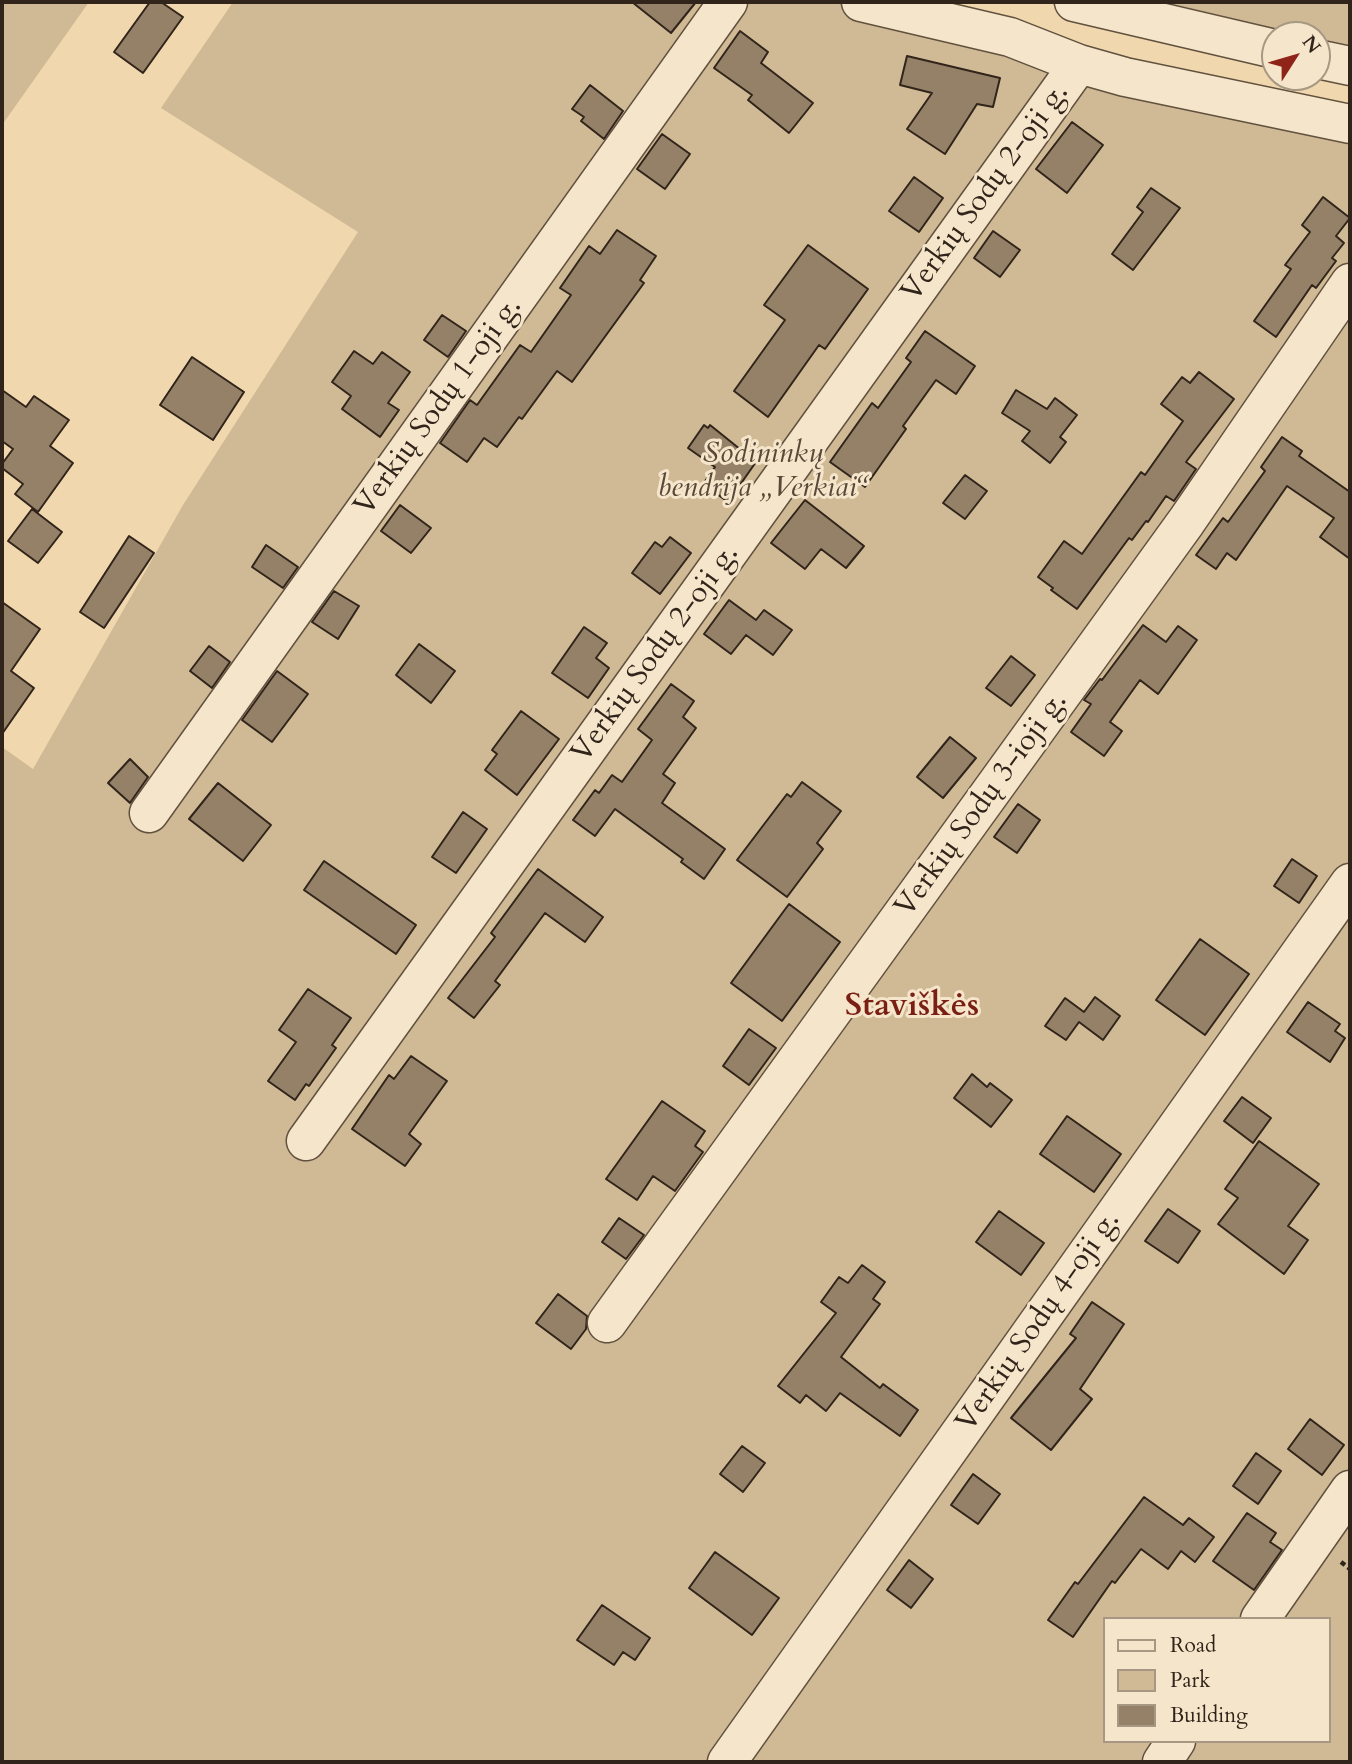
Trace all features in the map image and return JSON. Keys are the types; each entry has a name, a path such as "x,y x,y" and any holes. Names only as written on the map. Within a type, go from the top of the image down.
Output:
{"street":[{"name":"Verkių Sodų 1-oji g.","path":"149,813 728,2"},
{"path":"861,2 1010,37 1079,64 1125,77 1350,124"},
{"path":"1074,2 1261,46"},
{"path":"1331,62 1350,66"},
{"name":"Verkių Sodų 2-oji g.","path":"306,1141 1079,64"},
{"name":"Verkių Sodų 3-ioji g.","path":"607,1323 1186,523 1350,283"},
{"name":"Verkių Sodų 4-oji g.","path":"727,1762 1350,883"},
{"path":"1260,1617 1350,1490"},
{"path":"1162,1762 1175,1743"}],"green space":[{"path":"2,2 89,2 2,125"},
{"name":"Sodininkų bendrija „Verkiai“","path":"233,2 900,2 1261,89 1261,91 1350,110 1350,1762 2,1762 2,747 33,769 183,505 358,232 161,108"},
{"path":"1150,2 1350,2 1350,48 1331,43 1331,21 1261,21 1261,27"}],"building":[{"path":"150,2 161,2 183,17 143,73 114,52"},
{"path":"632,2 696,2 671,33"},
{"path":"740,31 768,52 761,63 813,103 789,133 748,100 752,95 714,68"},
{"path":"907,56 1000,78 993,107 977,104 945,154 907,129 932,93 900,85"},
{"path":"590,85 623,111 604,139 581,121 584,117 572,109"},
{"path":"1072,122 1103,145 1067,193 1036,169"},
{"path":"662,134 690,154 665,189 637,169"},
{"path":"914,177 943,198 919,232 889,211"},
{"path":"1151,188 1180,208 1133,270 1112,254 1143,212 1137,207"},
{"path":"1323,197 1350,218 1336,236 1344,243 1332,258 1336,261 1316,288 1312,285 1276,337 1254,321 1291,269 1285,265 1310,232 1302,225"},
{"path":"617,230 656,256 640,280 644,283 572,382 557,371 522,419 519,417 497,447 484,438 467,462 440,443 470,400 477,405 520,345 531,352 571,295 560,288 589,246 600,254"},
{"path":"993,231 1020,250 1000,277 974,258"},
{"path":"808,245 868,289 825,349 819,345 768,417 734,391 785,320 764,305"},
{"path":"442,315 466,331 448,357 424,340"},
{"path":"925,331 975,366 956,394 936,380 865,487 830,462 872,403 878,408 911,362 906,358"},
{"path":"354,351 373,364 382,352 410,372 388,403 399,410 380,437 342,409 351,396 332,382"},
{"path":"192,357 244,392 213,440 160,405"},
{"path":"1199,372 1234,399 1186,462 1196,469 1174,501 1166,496 1148,522 1146,521 1132,540 1129,538 1077,609 1038,577 1064,541 1082,554 1141,472 1145,475 1183,421 1161,404 1182,377 1190,383"},
{"path":"2,390 26,407 34,396 69,420 50,446 73,463 38,512 15,494 23,484 2,468 13,449 2,441"},
{"path":"1016,390 1047,409 1055,398 1077,415 1060,437 1066,442 1050,463 1022,441 1030,431 1002,413"},
{"path":"704,425 708,428 710,425 756,462 728,502 703,484 715,467 688,448"},
{"path":"1282,437 1302,451 1299,456 1350,492 1350,559 1320,537 1334,518 1287,486 1236,560 1227,553 1216,569 1196,555 1223,518 1228,522 1265,471 1261,467"},
{"path":"965,475 987,491 965,519 943,503"},
{"path":"805,500 864,546 846,568 821,549 805,569 771,543"},
{"path":"400,505 431,528 411,553 381,531"},
{"path":"32,509 62,532 38,563 8,541"},
{"path":"129,536 154,553 104,628 80,612"},
{"path":"670,537 691,553 660,594 632,573 655,542 662,547"},
{"path":"266,545 298,567 283,588 252,567"},
{"path":"334,591 359,606 338,639 312,622"},
{"path":"729,600 756,620 764,610 792,630 773,655 746,635 731,654 704,634"},
{"path":"2,602 40,629 11,671 34,688 2,734"},
{"path":"1143,625 1166,642 1178,626 1197,640 1158,694 1140,680 1110,722 1122,731 1104,756 1071,732 1091,704 1084,700"},
{"path":"584,627 607,643 596,658 609,668 588,698 552,673"},
{"path":"419,644 455,671 431,703 396,675"},
{"path":"209,646 230,662 212,688 190,671"},
{"path":"1011,656 1035,675 1011,706 986,688"},
{"path":"277,671 308,694 272,742 242,720"},
{"path":"671,684 694,701 683,717 696,728 663,774 675,783 662,803 725,849 704,879 681,862 683,859 615,809 595,836 573,820 595,790 599,793 612,775 622,782 652,740 638,729"},
{"path":"521,711 559,739 517,795 485,770 497,754 492,750"},
{"path":"950,737 976,758 943,798 917,777"},
{"path":"130,759 148,777 130,803 108,783"},
{"path":"802,782 841,811 817,843 823,849 787,897 737,860 787,794 791,797"},
{"path":"218,783 271,825 243,861 189,819"},
{"path":"1018,804 1040,820 1017,853 994,837"},
{"path":"463,812 487,829 456,873 432,857"},
{"path":"1292,859 1317,876 1299,903 1274,886"},
{"path":"324,861 416,925 396,954 304,890"},
{"path":"538,869 603,917 585,942 545,913 495,981 500,985 474,1018 448,998 495,937 491,933"},
{"path":"789,904 840,942 782,1021 731,983"},
{"path":"1200,939 1249,974 1205,1035 1156,1000"},
{"path":"308,989 351,1018 332,1045 336,1048 309,1086 306,1084 295,1100 268,1081 296,1042 279,1030"},
{"path":"1095,997 1120,1016 1103,1040 1079,1022 1066,1040 1045,1026 1065,998 1084,1012"},
{"path":"1308,1002 1340,1024 1335,1031 1345,1038 1330,1062 1287,1032"},
{"path":"749,1029 776,1048 749,1085 723,1066"},
{"path":"411,1056 447,1081 409,1134 421,1144 405,1166 352,1129 389,1075 394,1079"},
{"path":"972,1074 987,1087 990,1083 1012,1100 991,1127 954,1098"},
{"path":"1242,1097 1271,1118 1253,1143 1224,1121"},
{"path":"662,1101 705,1131 695,1146 703,1152 675,1191 653,1176 637,1200 606,1179"},
{"path":"1067,1116 1121,1154 1094,1192 1040,1154"},
{"path":"1259,1141 1319,1184 1288,1226 1308,1240 1284,1274 1218,1224 1238,1198 1225,1189"},
{"path":"1168,1209 1200,1231 1178,1263 1145,1241"},
{"path":"999,1211 1044,1243 1021,1275 976,1242"},
{"path":"619,1218 644,1235 626,1259 602,1242"},
{"path":"862,1265 885,1282 873,1299 880,1304 841,1357 880,1388 883,1384 918,1410 900,1436 840,1393 826,1411 806,1395 800,1403 778,1386 836,1313 821,1302 839,1277 848,1283"},
{"path":"558,1294 587,1316 586,1329 571,1349 536,1323"},
{"path":"1092,1302 1124,1324 1080,1389 1092,1399 1051,1450 1011,1418 1076,1338 1070,1334"},
{"path":"1310,1419 1344,1445 1322,1475 1288,1449"},
{"path":"742,1446 765,1463 743,1492 720,1474"},
{"path":"1256,1453 1281,1471 1258,1504 1233,1486"},
{"path":"973,1474 1000,1494 978,1524 951,1505"},
{"path":"1144,1497 1183,1525 1189,1518 1214,1537 1195,1562 1181,1551 1168,1569 1141,1549 1115,1583 1112,1581 1073,1637 1048,1620"},
{"path":"1247,1513 1276,1533 1270,1542 1282,1550 1254,1590 1213,1561"},
{"path":"715,1552 779,1598 752,1635 689,1588"},
{"path":"909,1560 933,1579 911,1608 887,1590"},
{"path":"602,1605 650,1638 635,1660 623,1652 614,1665 577,1640"}],"district":[{"name":"Staviškės","path":"912,1007"}]}
